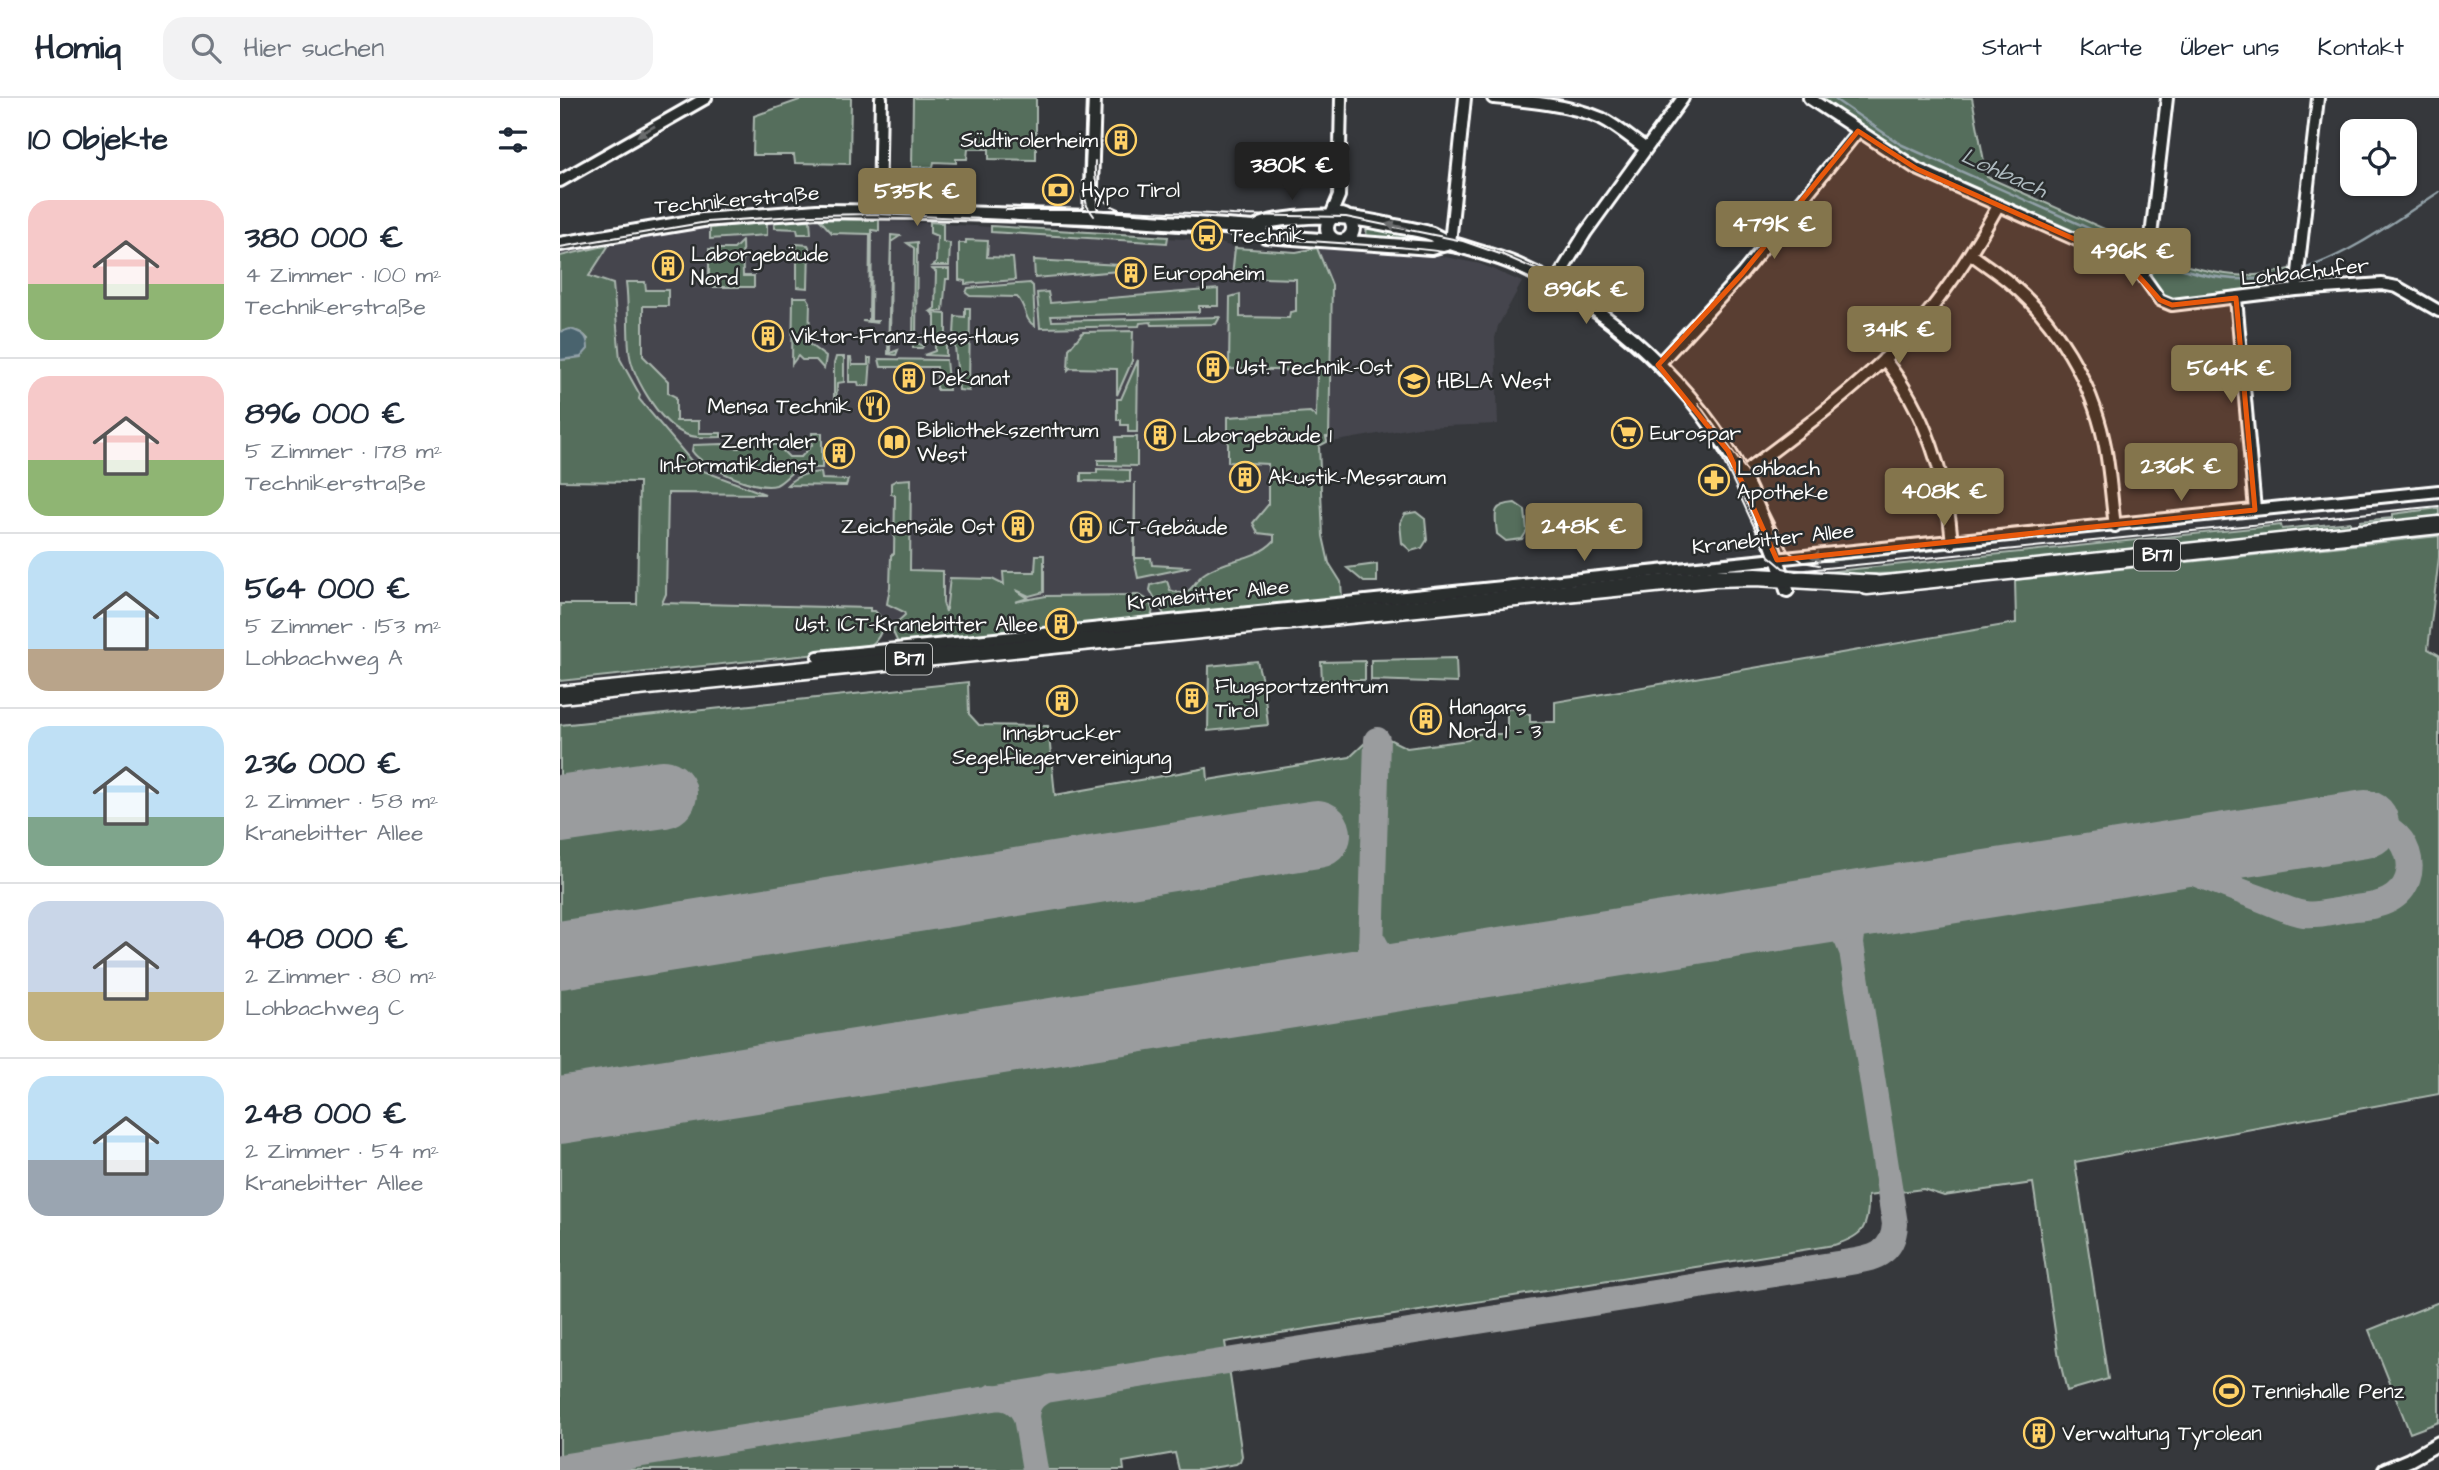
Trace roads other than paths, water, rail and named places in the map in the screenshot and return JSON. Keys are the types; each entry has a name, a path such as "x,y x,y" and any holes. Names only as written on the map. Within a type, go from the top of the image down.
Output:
{"main road":[{"name":"Kranebitter Allee","path":"560,695 1686,582 1785,584 1836,591 1875,584 2439,526"}],"street":[{"path":"560,181 706,98"},
{"path":"879,211 881,98"},
{"path":"1090,217 1094,98"},
{"path":"1339,217 1353,226 1352,234 1346,241 1339,242 1327,233 1339,217 1341,98"},
{"path":"1450,243 1465,98"},
{"path":"1493,98 1592,115 1604,120 1646,149"},
{"path":"1554,284 1586,232 1683,98"},
{"name":"Lohbachufer","path":"1809,98 1917,169 2126,262 2143,276 2160,300 2172,305 2236,298 2297,285 2382,284 2397,287 2439,311"},
{"path":"2143,276 2148,256 2167,98"},
{"path":"2297,285 2318,98"},
{"path":"1658,365 1742,274 1858,131"},
{"path":"1339,195 1339,217"},
{"path":"1742,474 1822,412 1884,359 1929,311 1971,254 1998,206"},
{"name":"Technikerstraße","path":"560,244 718,218 817,211 1090,217 1255,228 1265,236 1339,242 1431,248 1450,243"},
{"name":"Technikerstraße","path":"1255,228 1266,221 1339,217 1432,234 1450,243 1502,258 1554,284 1609,322 1658,365 1700,410 1742,474 1785,584"},
{"path":"1971,254 2011,284 2068,350 2087,389 2103,438 2115,526"},
{"path":"2236,298 2255,510"},
{"path":"1884,359 1895,372 1908,396 1933,450 1949,509 1952,543"},
{"name":"Kranebitter Allee","path":"818,657 1952,543 2439,491"},
{"path":"2385,1470 2422,1454 2439,1443"}],"water":[{"path":"570,329 584,335 588,349 581,357 560,360 560,332"}],"waterway":[{"name":"Lohbach","path":"1833,98 1900,144 2146,254"},
{"name":"Lohbach","path":"2301,270 2355,246 2439,192"},
{"name":"Lohbach","path":"2152,257 2186,270 2222,278 2258,279 2294,272"}],"tram line":[{"path":"1088,98 1084,193 1087,206 1094,216"},
{"path":"1095,161 1098,190 1105,201 1119,209"},
{"path":"1006,210 1126,210 1346,217 1463,241 1537,270"},
{"path":"560,247 707,222 876,214 1006,220 1397,247 1469,256 1524,276 1556,292 1616,334 1644,359 1670,385 1712,441 1769,556 1783,568 1796,571 2439,506"},
{"path":"1698,403 1751,477 1788,551 1803,562 1819,565"}],"place":[{"name":"Südtirolerheim","path":"1121,140"},
{"name":"Hypo Tirol","path":"1058,190"},
{"name":"Technik","path":"1207,235"},
{"name":"Laborgebäude Nord","path":"668,266"},
{"name":"Europaheim","path":"1131,273"},
{"name":"Viktor-Franz-Hess-Haus","path":"768,336"},
{"name":"Ust. Technik-Ost","path":"1213,367"},
{"name":"Dekanat","path":"909,378"},
{"name":"HBLA West","path":"1414,381"},
{"name":"Mensa Technik","path":"874,406"},
{"name":"Eurospar","path":"1627,433"},
{"name":"Laborgebäude 1","path":"1160,435"},
{"name":"Bibliothekszentrum West","path":"894,442"},
{"name":"Zentraler Informatikdienst","path":"839,453"},
{"name":"Akustik-Messraum","path":"1245,477"},
{"name":"Lohbach Apotheke","path":"1714,480"},
{"name":"Zeichensäle Ost","path":"1018,526"},
{"name":"ICT-Gebäude","path":"1086,527"},
{"name":"Ust. ICT-Kranebitter Allee","path":"1061,624"},
{"name":"Flugsportzentrum Tirol","path":"1192,698"},
{"name":"Innsbrucker Segelfliegervereinigung","path":"1062,701"},
{"name":"Hangars Nord 1 - 3","path":"1426,719"},
{"name":"Tennishalle Penz","path":"2229,1391"},
{"name":"Verwaltung Tyrolean","path":"2039,1433"}]}
